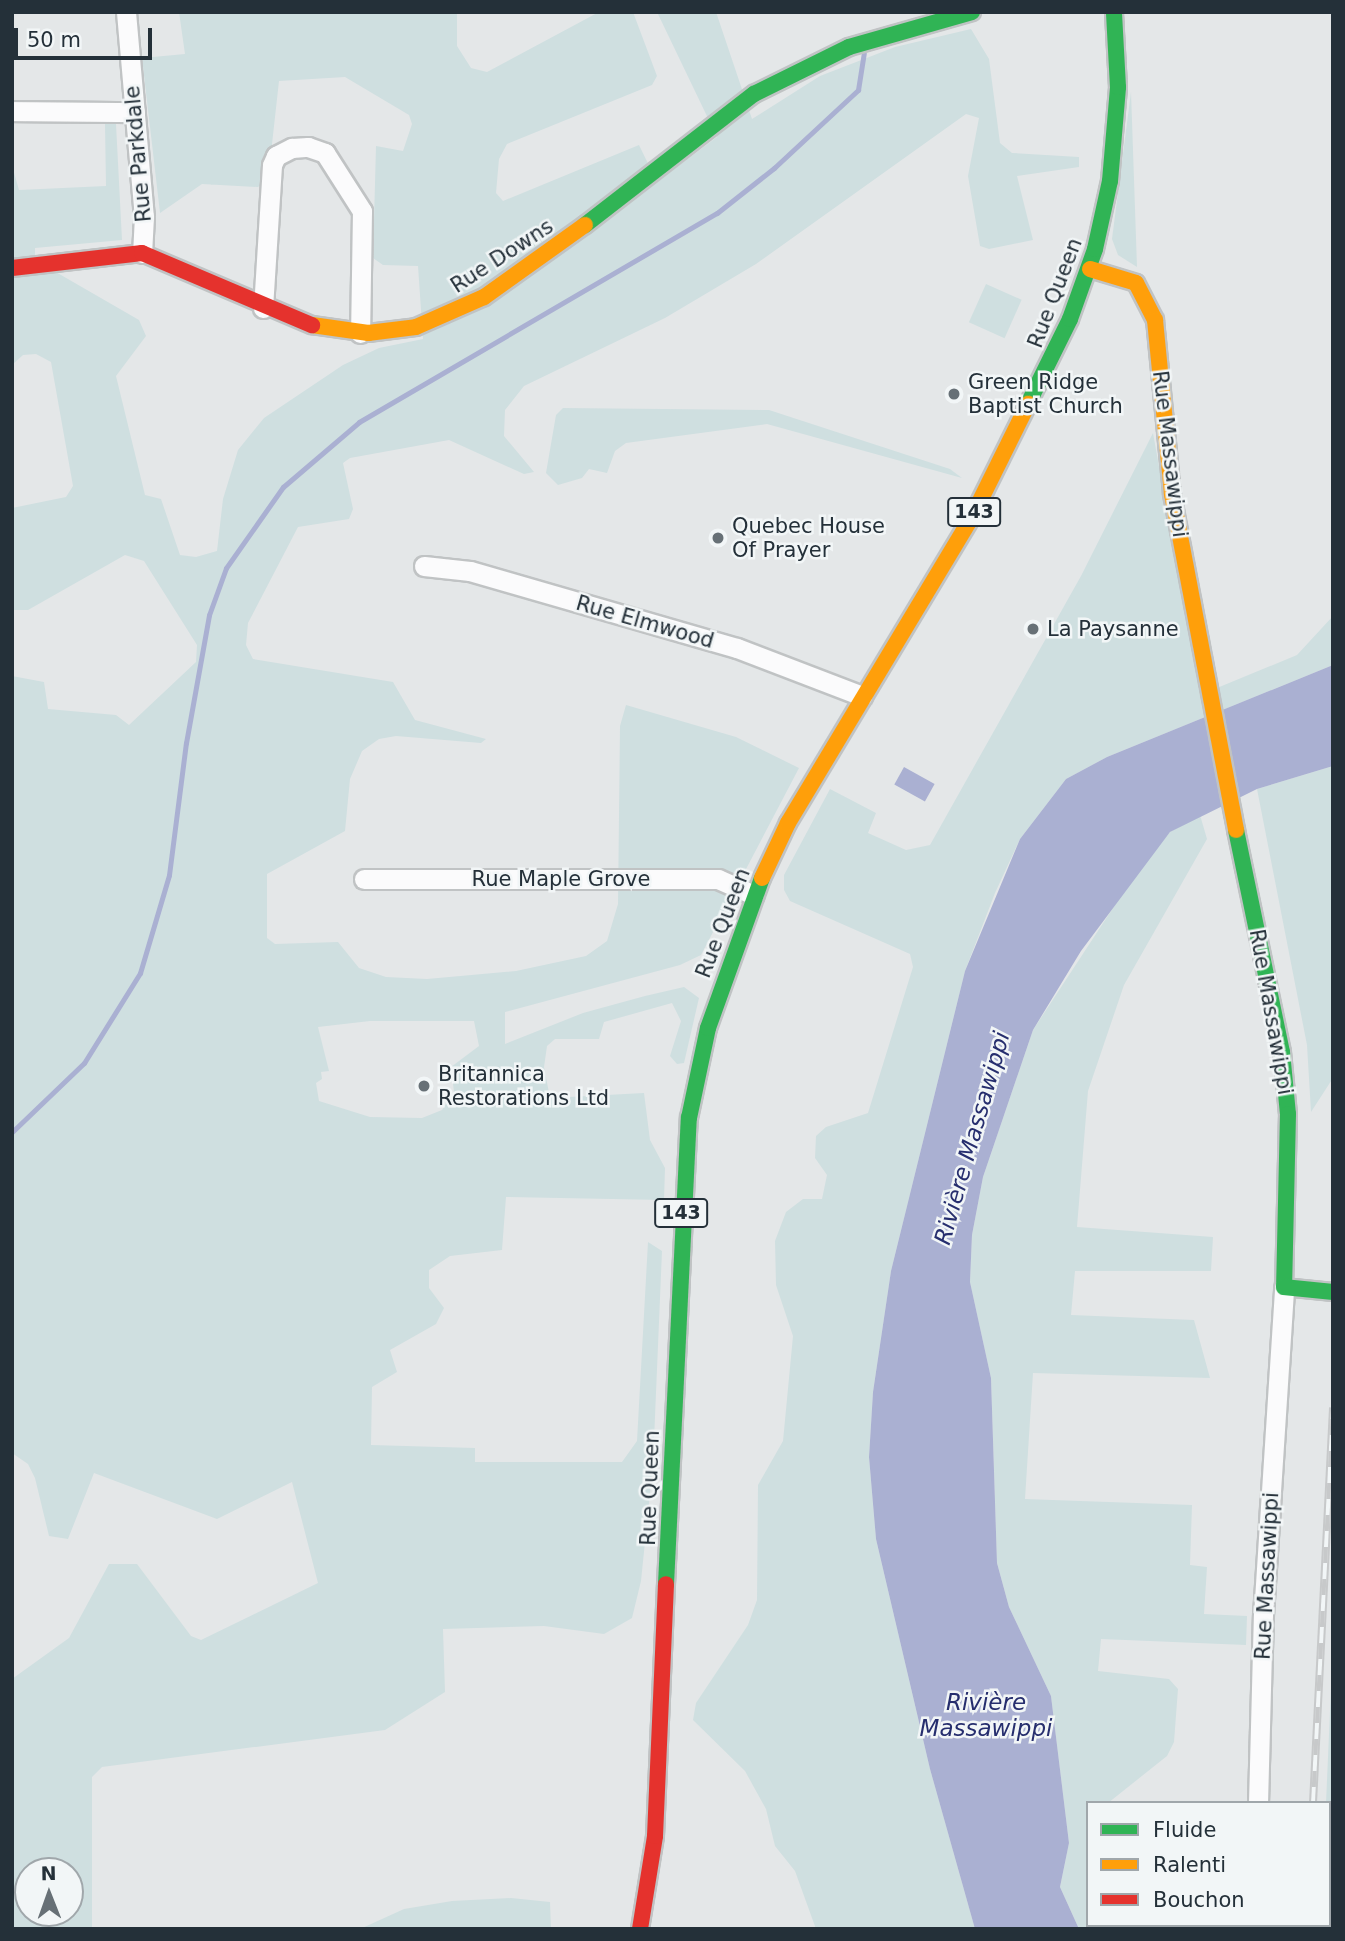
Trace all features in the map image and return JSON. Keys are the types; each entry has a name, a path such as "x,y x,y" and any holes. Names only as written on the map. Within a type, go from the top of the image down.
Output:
{"street":[{"name":"Rue Parkdale","path":"126,12 144,216 142,253"},
{"name":"Rue Downs","path":"142,253 263,308 326,330 360,333 416,327 484,297 536,263 754,94 782,78 849,47 972,12"},
{"name":"Rue Queen","path":"640,1929 655,1847 679,1262 690,1118 708,1028 754,895 793,814 1000,464 1047,372 1090,269 1115,143 1114,12"},
{"path":"12,111 135,112"},
{"path":"263,308 272,165 276,156 292,148 308,147 325,153 362,211 360,333"},
{"path":"12,268 142,253"},
{"name":"Rue Massawippi","path":"1090,269 1125,276 1141,287 1152,309 1172,494 1208,702 1286,1087 1284,1287 1263,1615 1258,1801"},
{"name":"Rue Elmwood","path":"424,566 470,571 737,648 862,696"},
{"name":"Rue Maple Grove","path":"364,879 718,878 754,895"},
{"path":"1284,1287 1333,1292"}],"shaded area":[{"path":"179,12 457,12 457,46 471,68 487,72 599,12 633,12 657,76 652,85 507,144 499,159 496,193 503,201 639,145 657,182 717,137 657,12 716,12 752,119 820,76 895,47 971,29 989,59 1000,143 1012,153 1079,157 1079,167 1017,176 1033,240 989,249 980,246 968,176 979,118 966,114 756,264 665,318 524,386 505,410 504,436 534,472 524,474 449,440 350,458 343,463 353,509 349,519 298,527 248,623 246,645 253,659 393,682 415,720 486,739 481,743 396,736 379,739 362,751 350,779 345,831 267,874 267,938 275,944 338,942 359,968 386,977 427,979 516,971 586,956 607,941 618,904 620,726 626,705 736,737 799,768 701,955 680,965 505,1012 505,1044 583,1013 645,996 684,987 699,998 684,1063 677,1064 670,1056 681,1021 672,1003 604,1022 599,1039 555,1039 547,1046 544,1067 550,1098 644,1093 650,1140 665,1168 664,1200 506,1197 502,1250 450,1256 429,1270 429,1288 444,1308 436,1324 390,1350 397,1372 372,1387 371,1445 475,1448 475,1462 622,1462 637,1441 648,1242 662,1251 653,1464 641,1581 632,1618 604,1634 544,1626 443,1629 445,1692 385,1730 102,1767 92,1777 92,1929 12,1929 12,1679 69,1638 109,1564 137,1564 191,1636 201,1640 318,1583 292,1482 217,1519 94,1473 68,1539 49,1536 35,1478 28,1464 12,1453 12,676 44,682 48,709 116,715 129,725 196,662 197,645 144,561 125,555 28,610 12,610 12,508 66,497 73,486 51,362 36,354 23,355 12,365 12,124 13,169 19,190 106,186 105,124 116,124 122,240 35,248 35,260 139,320 146,336 116,376 145,495 161,499 180,555 196,557 217,551 223,499 238,450 264,418 343,365 379,348 423,339 418,266 383,265 373,258 376,146 403,151 412,124 409,115 345,77 279,81 268,180 258,187 202,184 160,213 142,58 185,54","holes":["370,1021 474,1021 479,1046 451,1067 454,1092 442,1110 422,1118 370,1117 319,1101 316,1083 322,1079 321,1072 329,1071 318,1027"]},
{"path":"1131,92 1137,267 1118,255 1112,239"},
{"path":"986,284 1022,300 1005,338 969,322"},
{"path":"563,408 769,410 950,469 962,478 767,424 626,443 615,451 607,473 589,469 582,478 558,485 546,473 556,415"},
{"path":"1153,433 1200,695 1297,655 1333,616 1333,665 1107,757 1066,779 1020,839 995,893 965,971 891,1271 873,1392 869,1457 876,1539 930,1769 975,1929 816,1929 795,1871 775,1846 766,1809 745,1771 693,1720 696,1703 748,1625 757,1600 758,1485 783,1441 793,1336 776,1285 775,1241 786,1212 803,1199 822,1199 827,1175 815,1158 816,1136 826,1127 868,1113 913,967 910,954 790,901 784,890 784,875 830,789 876,813 868,833 906,850 930,845 1081,576"},
{"path":"1333,766 1333,1078 1311,1112 1307,1045 1257,789"},
{"path":"1200,815 1207,839 1124,985 1088,1091 1077,1227 1213,1237 1211,1271 1075,1271 1071,1315 1194,1320 1210,1378 1033,1373 1025,1499 1192,1505 1190,1565 1207,1567 1204,1614 1247,1616 1246,1645 1101,1639 1098,1671 1169,1679 1178,1689 1174,1742 1167,1756 1111,1801 1086,1801 1086,1927 1243,1929 1079,1929 1060,1887 1069,1843 1051,1696 1009,1607 997,1563 991,1378 970,1282 972,1235 983,1177 1033,1030 1132,879 1170,832"},
{"path":"1333,1642 1333,1929 1320,1929 1331,1927 1331,1801 1326,1801"},
{"path":"511,1898 550,1902 551,1929 360,1929 404,1909 452,1901"}],"water":[{"name":"Rivière Massawippi","path":"1333,665 1333,766 1257,789 1170,832 1081,951 1033,1030 983,1177 972,1235 970,1282 991,1378 997,1563 1009,1607 1051,1696 1069,1843 1060,1887 1079,1929 975,1929 930,1769 876,1539 869,1457 873,1392 891,1271 965,971 1020,839 1066,779 1107,757"},
{"path":"904,767 935,784 925,801 894,784"}],"waterway":[{"path":"12,1132 84,1063 140,973 169,875 186,743 209,615 226,568 283,487 359,422 717,213 774,168 858,90 864,53"}],"railway":[{"path":"1313,1801 1333,1408"}],"traffic: fast":[{"path":"585,225 754,94 849,47 972,12"},
{"path":"1028,404 1070,319 1095,249 1110,181 1118,87 1114,12"},
{"path":"1236,830 1282,1052 1288,1114 1284,1287 1333,1292"},
{"path":"666,1584 689,1118 708,1028 762,878"}],"traffic: slow":[{"path":"312,325 368,333 416,327 484,297 585,225"},
{"path":"1090,269 1136,283 1155,320 1172,494 1236,830"},
{"path":"762,878 788,823 974,513 1028,404"}],"traffic: jam":[{"path":"12,268 142,253 312,325"},
{"path":"640,1929 655,1836 666,1584"}],"place":[{"name":"Green Ridge Baptist Church","path":"954,394"},
{"name":"Quebec House Of Prayer","path":"718,538"},
{"name":"La Paysanne","path":"1033,629"},
{"name":"Britannica Restorations Ltd","path":"424,1086"}]}
